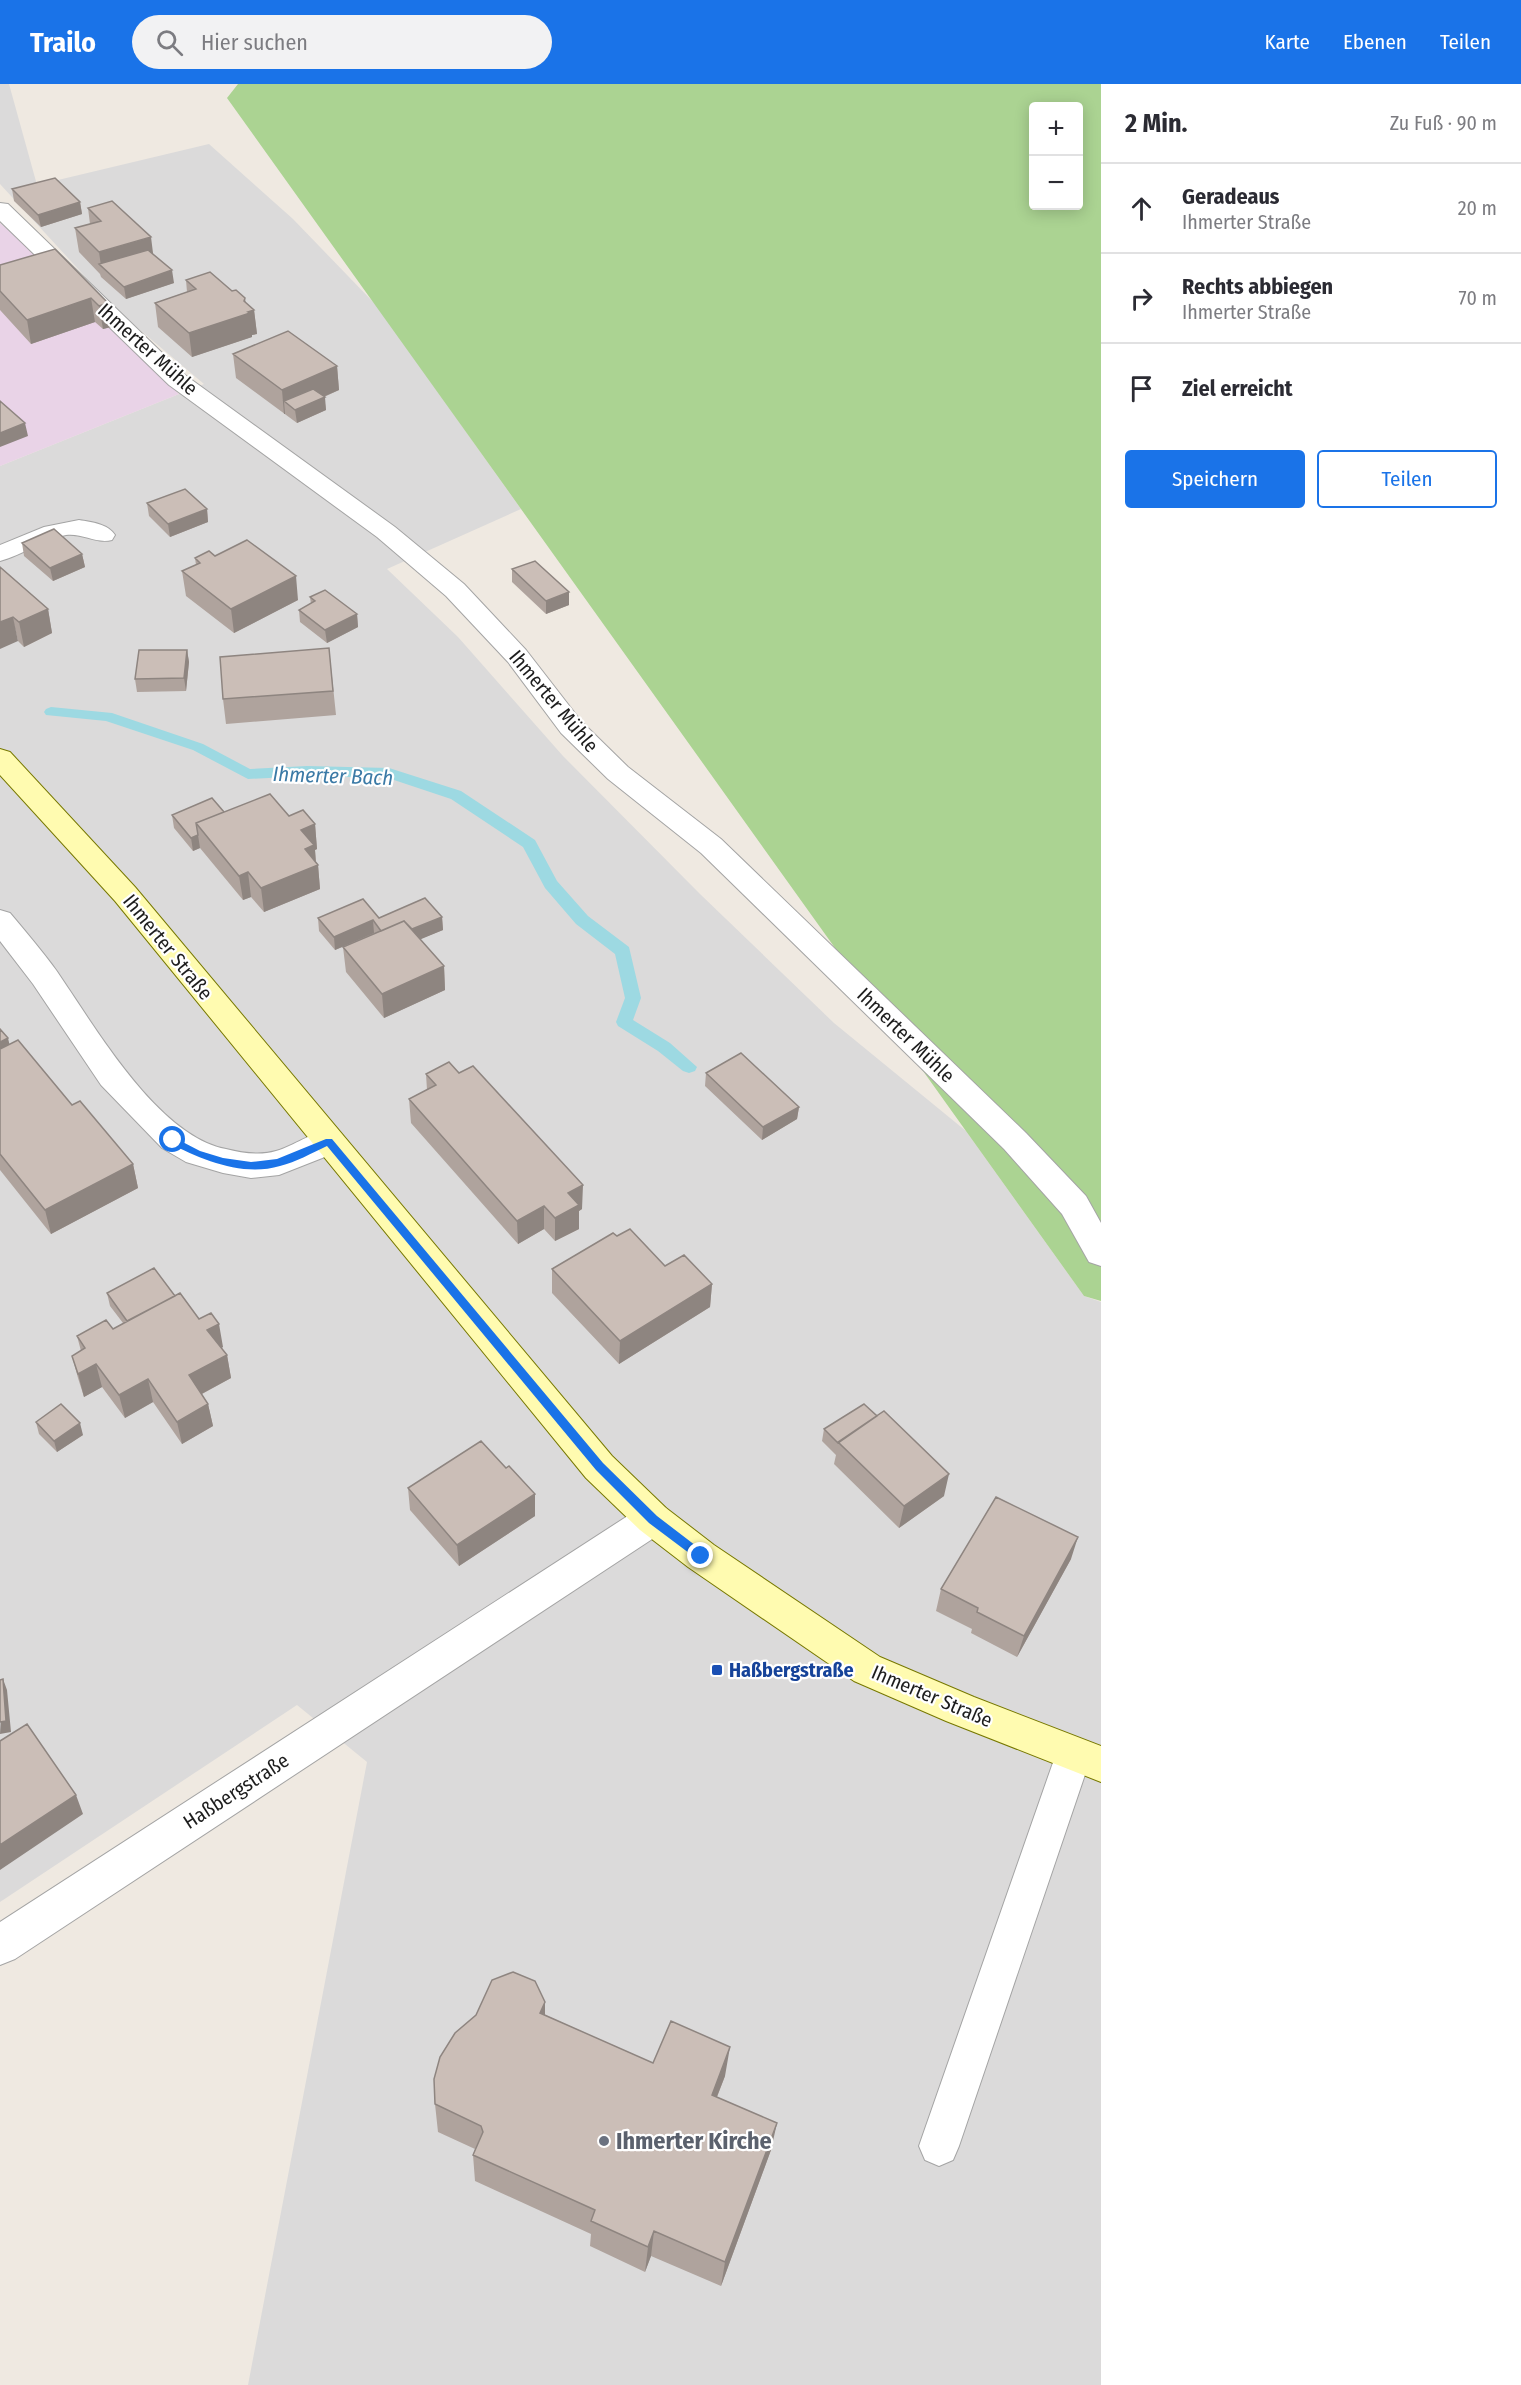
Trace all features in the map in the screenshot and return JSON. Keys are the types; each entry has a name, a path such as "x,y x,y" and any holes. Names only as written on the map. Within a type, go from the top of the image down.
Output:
{"main road":[{"name":"Ihmerter Straße","path":"0,758 125,894 599,1467 653,1520 710,1562 867,1669 1087,1759"}],"street":[{"name":"Ihmerter Mühle","path":"0,209 177,380 386,532 455,590 517,656 571,727 618,772 711,846 1015,1141 1074,1205 1101,1253"},
{"path":"0,920 44,976 112,1077 173,1140 196,1153 251,1166 279,1163 329,1142"},
{"name":"Haßbergstraße","path":"0,1945 653,1520"}],"lane":[{"path":"0,554 59,529 93,528 104,535"},
{"path":"939,2146 1087,1759"}],"shaded area":[{"path":"0,84 9,84 37,185 209,144 293,219 376,305 521,509 387,569 458,637 563,756 700,894 834,1023 966,1131 1084,1296 1101,1302 1101,2385 248,2385 367,1762 297,1705 0,1902 0,466 204,384 114,308 0,184"},
{"path":"0,223 32,250 179,394 0,466"}],"green space":[{"path":"238,84 1101,84 1101,1301 1084,1296 227,98"}],"building":[{"path":"55,178 80,202 38,215 12,189"},
{"path":"112,201 151,237 99,252 75,228 101,221 88,208"},
{"path":"55,249 108,303 99,306 91,298 27,320 0,291 0,265"},
{"path":"148,250 172,270 124,287 99,264"},
{"path":"210,272 232,291 236,290 254,310 189,333 155,303 196,289 186,280"},
{"path":"288,331 337,366 282,390 233,354"},
{"path":"313,389 325,397 295,410 284,401"},
{"path":"0,401 25,423 0,433"},
{"path":"185,489 207,509 168,524 147,503"},
{"path":"54,529 82,554 50,568 22,543"},
{"path":"247,540 296,576 231,609 182,571 200,563 195,558 209,551 215,556"},
{"path":"535,561 569,592 546,601 512,569"},
{"path":"0,567 48,609 19,622 13,617 0,622"},
{"path":"325,590 357,614 325,630 299,610 315,601 310,597"},
{"path":"329,648 333,691 223,699 220,657"},
{"path":"139,650 187,650 184,678 135,679"},
{"path":"270,794 289,816 303,810 315,824 301,830 314,845 305,849 318,865 261,888 248,872 239,876 196,823"},
{"path":"212,798 224,812 196,823 198,835 191,838 172,815"},
{"path":"425,898 442,917 412,929 404,921 381,931 373,920 334,937 318,918 363,899 379,918"},
{"path":"404,921 444,966 382,994 343,947"},
{"path":"0,1029 8,1038 0,1042"},
{"path":"18,1040 72,1105 80,1101 133,1164 45,1210 0,1154 0,1049"},
{"path":"741,1053 799,1107 763,1127 706,1073"},
{"path":"449,1062 459,1073 473,1066 583,1185 568,1193 579,1205 555,1218 544,1206 517,1221 409,1099 436,1085 426,1074"},
{"path":"630,1229 665,1266 684,1255 712,1284 620,1341 552,1269 613,1233 617,1236"},
{"path":"154,1268 175,1296 127,1321 107,1293"},
{"path":"180,1293 199,1319 211,1313 219,1324 207,1330 227,1355 189,1375 208,1404 177,1422 148,1379 119,1395 96,1364 78,1374 72,1356 85,1348 77,1336 106,1320 113,1329"},
{"path":"61,1404 80,1423 54,1441 36,1422"},
{"path":"864,1404 877,1416 838,1443 824,1429"},
{"path":"884,1411 949,1474 904,1506 838,1442"},
{"path":"481,1441 535,1494 457,1545 408,1488"},
{"path":"996,1497 1078,1537 1024,1636 977,1612 978,1608 941,1589"},
{"path":"3,1679 6,1721 0,1722 0,1680"},
{"path":"27,1724 76,1795 0,1845 0,1741"},
{"name":"Ihmerter Kirche","path":"513,1972 535,1981 545,2002 540,2013 653,2063 671,2021 730,2047 712,2095 777,2123 725,2262 654,2231 648,2247 591,2221 595,2210 473,2155 483,2132 481,2126 435,2104 434,2079 440,2057 455,2033 476,2015 492,1980"}],"waterway":[{"name":"Ihmerter Bach","path":"51,712 107,716 198,747 248,774 307,771 389,773 456,795 529,844 551,884 582,920 623,951 633,998 624,1022 664,1047 689,1067"}],"place":[{"name":"Haßbergstraße","path":"717,1670"},
{"name":"Ihmerter Kirche","path":"604,2141"}],"route":[{"path":"173,1140 196,1153 251,1166 279,1163 329,1142 599,1467 653,1520 701,1556"}]}
